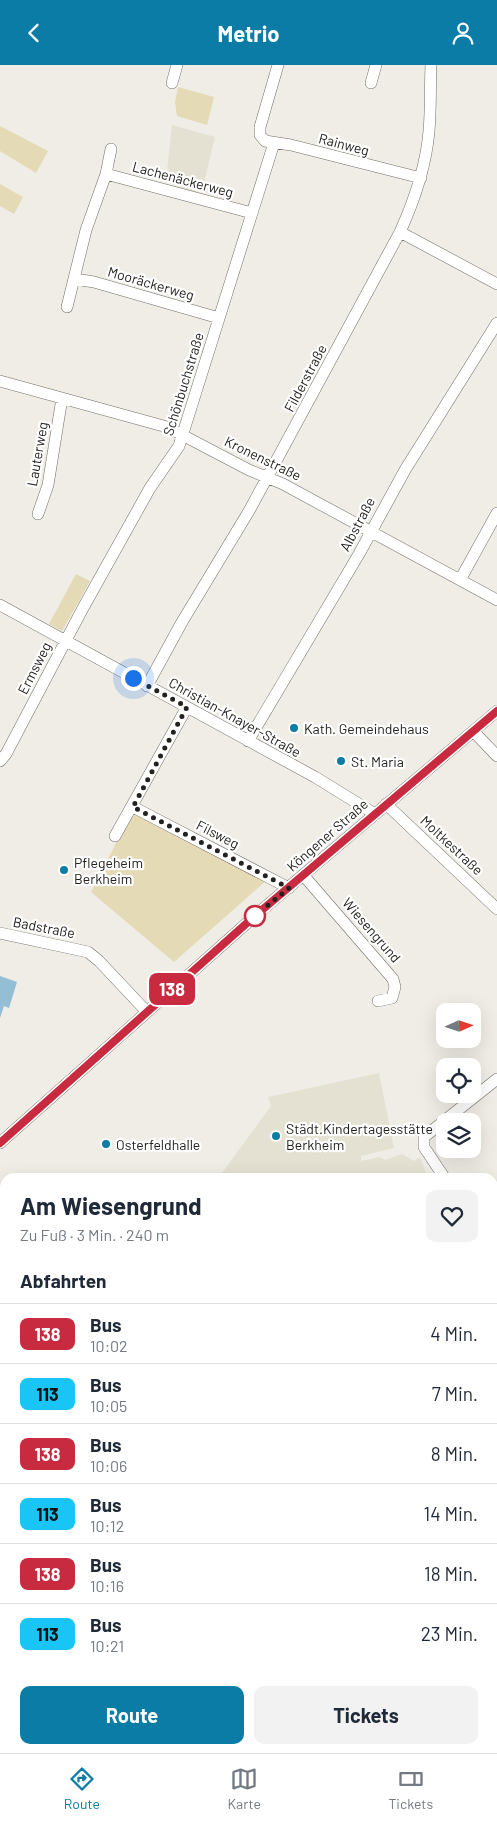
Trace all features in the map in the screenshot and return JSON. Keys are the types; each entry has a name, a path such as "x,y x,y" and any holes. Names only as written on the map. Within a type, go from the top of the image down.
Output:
{"street":[{"path":"172,83 177,65"},
{"name":"Rainweg","path":"278,65 260,127 265,141 291,145 421,179"},
{"path":"371,83 376,65"},
{"name":"Filderstraße","path":"147,686 268,478 400,232 421,179 429,131 431,65"},
{"name":"Schönbuchstraße","path":"65,641 150,488 177,450 274,143"},
{"path":"67,307 86,230 106,174 111,149"},
{"name":"Lachenäckerweg","path":"106,174 252,213"},
{"path":"400,232 497,284"},
{"name":"Mooräckerweg","path":"75,279 94,282 219,317"},
{"name":"Albstraße","path":"248,741 360,554 405,469 497,323"},
{"name":"Kronenstraße","path":"0,381 160,425 183,435 283,484 497,600"},
{"name":"Lauterweg","path":"38,514 48,485 62,398"},
{"path":"460,580 497,513"},
{"name":"Christian-Knayer-Straße","path":"0,605 187,707 375,813"},
{"name":"Ermsweg","path":"0,761 65,641"},
{"path":"115,837 187,707"},
{"name":"Köngener Straße","path":"0,1143 375,813 497,711"},
{"path":"473,731 497,756"},
{"name":"Moltkestraße","path":"386,804 497,909"},
{"name":"Filsweg","path":"133,807 289,888"},
{"name":"Wiesengrund","path":"304,876 393,979 395,987 392,998 378,1001"},
{"name":"Badstraße","path":"0,933 88,952 99,961 147,1012"},
{"path":"441,1173 424,1147 422,1140 426,1134 497,1079"}],"shaded area":[{"path":"178,87 214,97 207,125 177,116 175,102"},
{"path":"172,125 215,137 202,191 198,190 197,192 177,187 177,182 166,181"},
{"path":"0,126 48,151 36,173 0,151"},
{"path":"0,184 23,197 14,214 0,206"},
{"path":"76,574 90,581 62,631 49,624"},
{"path":"137,814 266,881 174,962 91,892 128,820"},
{"name":"Städt.Kindertagesstätte Berkheim","path":"379,1073 394,1148 361,1156 361,1161 380,1157 385,1160 402,1154 414,1161 420,1157 426,1173 222,1173 271,1106 268,1097"}],"water":[{"path":"0,976 17,982 9,1008 4,1006 0,1018"}],"bus line":[{"name":"138","path":"0,1143 46,1100 94,1060 256,915 497,711"}],"place":[{"name":"Kath. Gemeindehaus","path":"294,728"},
{"name":"St. Maria","path":"341,761"},
{"name":"Pflegeheim Berkheim","path":"64,870"},
{"name":"Städt.Kindertagesstätte Berkheim","path":"276,1136"},
{"name":"Osterfeldhalle","path":"106,1144"}],"route":[{"path":"133,678 187,707 133,807 289,888 255,916"}]}
